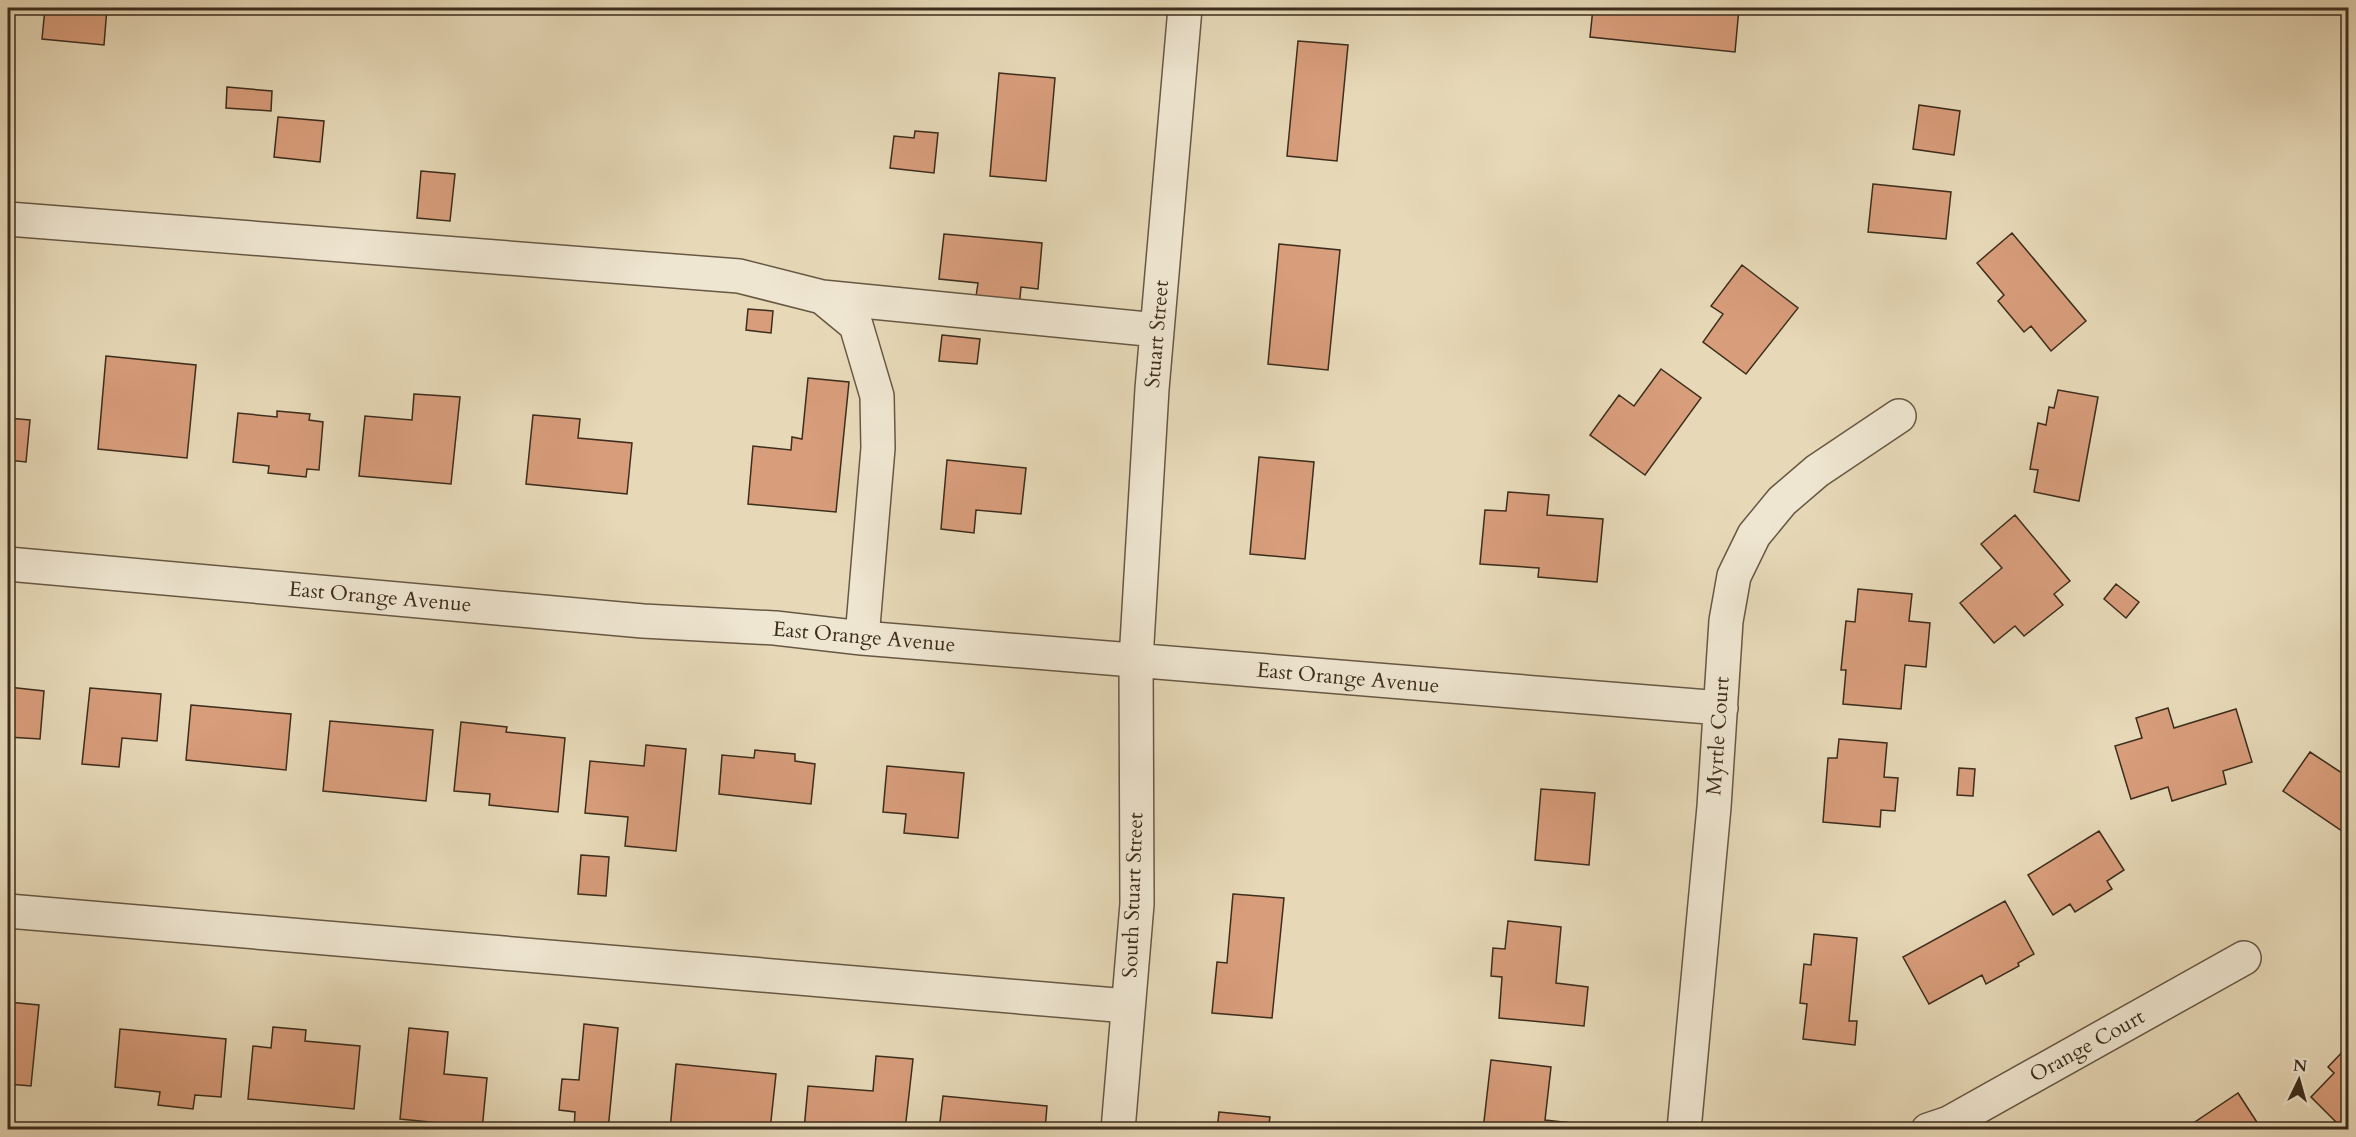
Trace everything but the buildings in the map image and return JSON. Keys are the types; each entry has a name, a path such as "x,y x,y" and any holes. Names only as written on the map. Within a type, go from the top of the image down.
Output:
{"street":[{"name":"Stuart Street","path":"1136,660 1157,330 1185,8"},
{"path":"8,219 739,276 822,297 1157,330"},
{"path":"822,297 856,325 877,396 878,448 862,638"},
{"name":"Myrtle Court","path":"1684,1130 1726,621 1734,576 1754,535 1782,501 1817,471 1899,416"},
{"name":"East Orange Avenue","path":"8,564 643,621 775,628 862,638 1720,708"},
{"name":"South Stuart Street","path":"1118,1130 1137,904 1136,660"},
{"path":"8,911 1127,1006"},
{"name":"Orange Court","path":"1928,1130 1949,1123 2244,958"}]}
